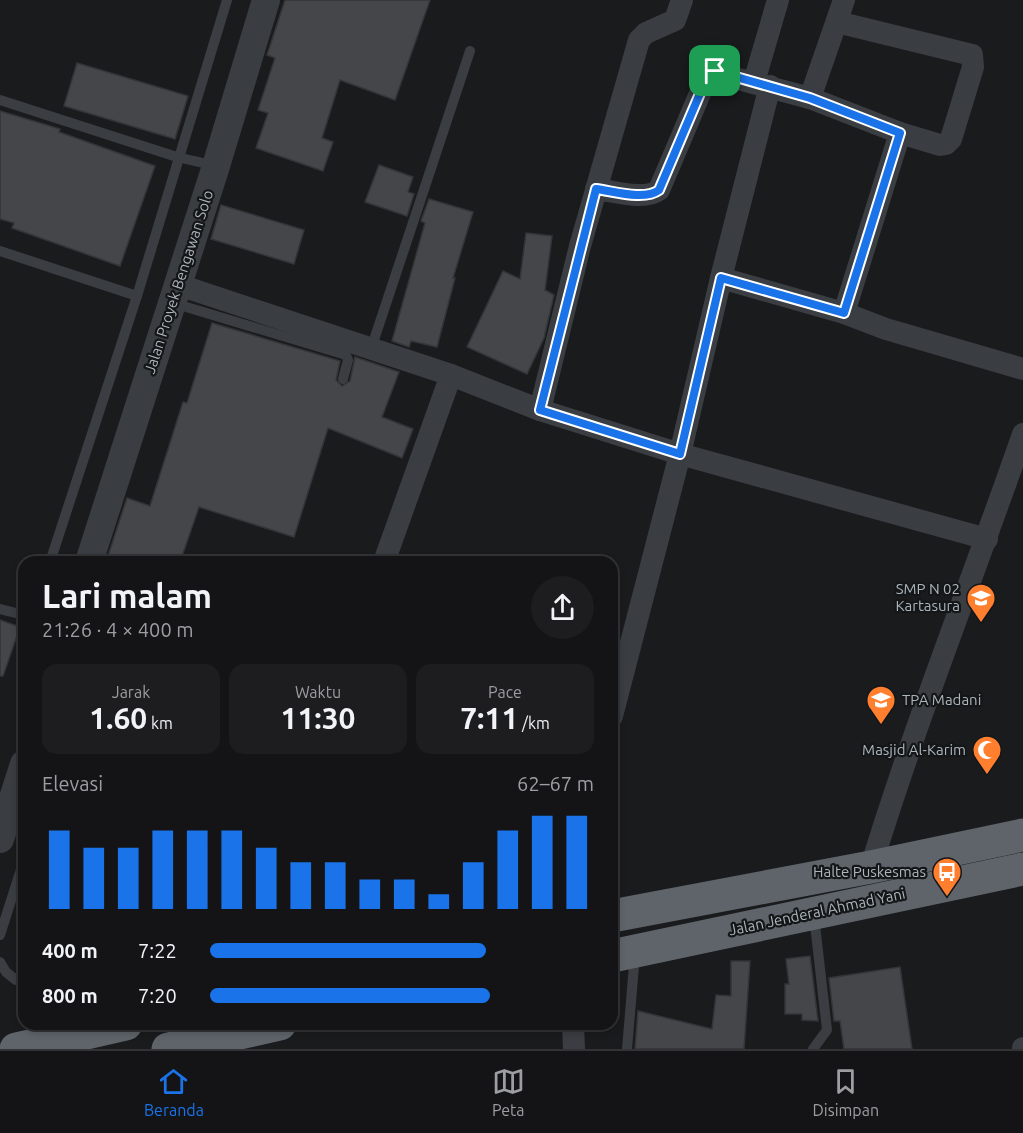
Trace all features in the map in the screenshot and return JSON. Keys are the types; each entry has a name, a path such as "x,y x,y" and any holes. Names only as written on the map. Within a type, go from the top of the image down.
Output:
{"highway":[{"path":"618,915 871,867 1023,835"},
{"name":"Jalan Jenderal Ahmad Yani","path":"623,953 1023,869"},
{"path":"16,1049 83,1030"},
{"path":"168,1049 253,1030"}],"street":[{"name":"Jalan Proyek Bengawan Solo","path":"92,556 176,294 266,0"},
{"path":"540,410 596,189 640,37 675,20 682,0"},
{"path":"618,693 680,454 721,278 778,0"},
{"path":"810,98 844,0"},
{"path":"596,189 640,194 655,193 662,186 710,72 715,71 810,98 900,133 940,145 946,144 951,139 973,67 972,55 837,22"},
{"path":"844,313 900,133"},
{"path":"721,278 844,313 886,329 1023,369"},
{"path":"176,294 371,349 451,375 540,410 680,454 987,539"},
{"path":"386,556 451,375"},
{"path":"871,867 938,668 987,539 1023,434"},
{"path":"0,839 18,783"},
{"path":"573,1030 574,1049"}],"lane":[{"path":"52,556 137,296 177,158 227,0"},
{"path":"371,349 470,51"},
{"path":"0,100 177,158 216,166"},
{"path":"0,251 137,296"},
{"path":"176,294 346,355 348,360 342,379"},
{"path":"0,609 18,614"},
{"path":"0,935 18,879"},
{"path":"813,1049 827,1030 814,913"},
{"path":"623,953 627,1049"},
{"path":"0,962 6,972 18,980"}],"building":[{"path":"285,0 430,0 395,100 340,80 322,138 333,142 323,171 256,148 268,113 258,110 275,58 267,55"},
{"path":"77,63 188,96 175,139 64,106"},
{"path":"0,111 60,129 59,132 155,166 120,266 12,228 14,223 0,219"},
{"path":"379,165 413,177 408,192 414,194 407,216 365,202"},
{"path":"429,199 473,212 453,278 455,278 437,347 411,341 409,347 392,341 425,223 421,221"},
{"path":"221,205 304,230 294,264 211,239"},
{"path":"526,233 552,236 545,290 554,295 544,338 527,374 467,347 503,271 520,279"},
{"path":"212,323 340,361 336,380 342,386 350,381 355,357 399,372 382,417 413,429 402,458 328,428 294,537 199,507 182,556 108,556 127,498 150,506 183,402 187,403"},
{"path":"0,620 18,626 18,633 3,676 0,676"},
{"path":"810,956 818,1021 802,1020 802,1014 785,1014 785,984 789,984 786,959"},
{"path":"731,961 750,961 744,1049 635,1049 638,1011 712,1029 716,995 731,996"},
{"path":"900,967 912,1049 844,1049 840,1021 834,1021 829,978"}],"place":[{"name":"SMP N 02 Kartasura","path":"981,624"},
{"name":"TPA Madani","path":"881,726"},
{"name":"Masjid Al-Karim","path":"987,776"},
{"name":"Halte Puskesmas","path":"947,898"}],"route":[{"path":"715,71 810,98 900,133 844,313 721,278 680,454 540,410 596,189 649,195 659,190 707,77 710,72 715,71"}]}
